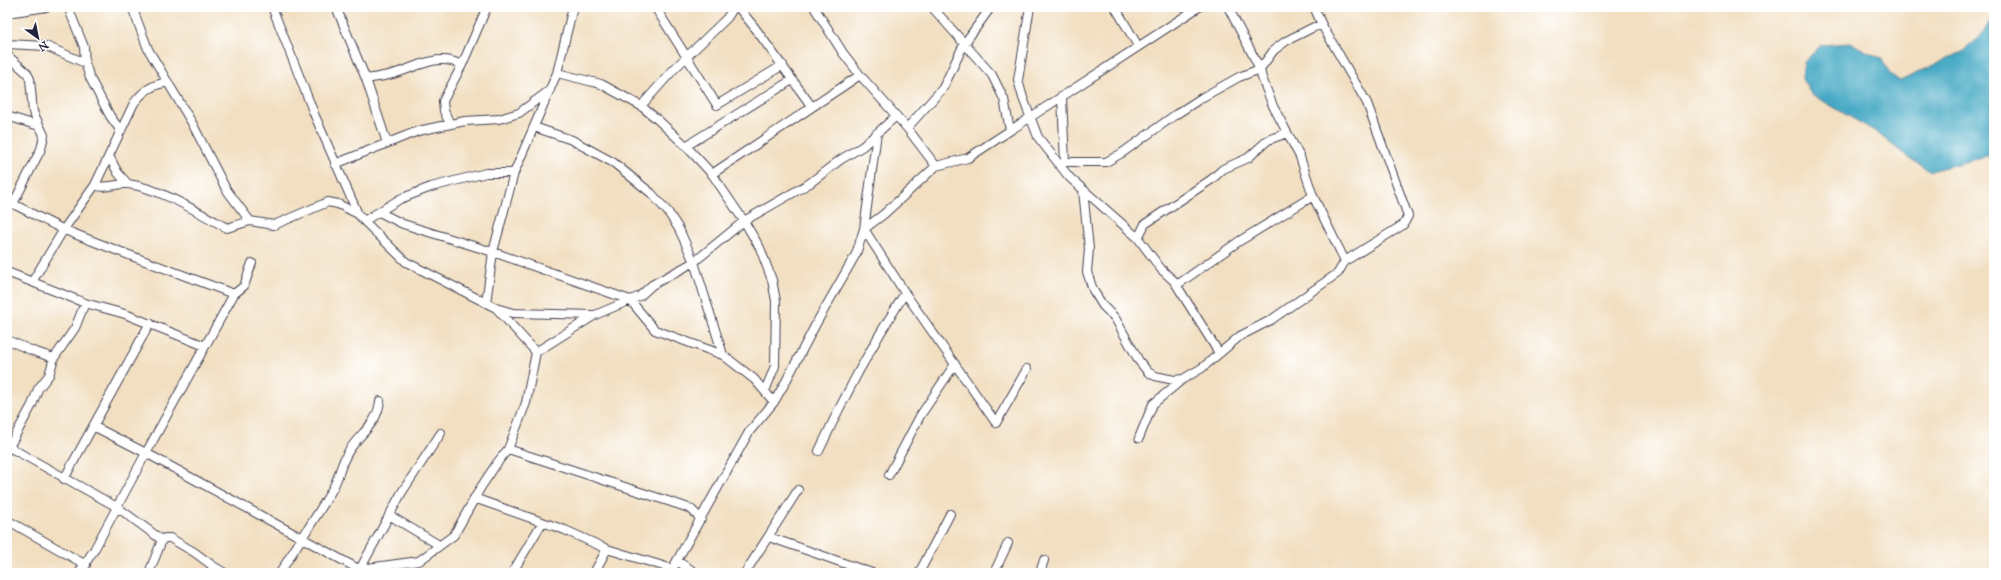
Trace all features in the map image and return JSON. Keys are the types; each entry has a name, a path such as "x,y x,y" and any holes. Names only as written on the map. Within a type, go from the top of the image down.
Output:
{"street":[{"path":"7,13 47,7"},
{"path":"68,7 84,47 85,63 100,98 110,116 121,131"},
{"path":"132,7 148,49 192,123 226,189 250,221"},
{"path":"272,7 335,164 358,214 406,262 496,308 513,313 595,315"},
{"path":"336,7 366,79 387,143"},
{"path":"450,124 444,111 443,101 462,65 487,7"},
{"path":"486,303 492,252 514,173 557,73 573,7"},
{"path":"655,7 717,105 783,65"},
{"path":"641,106 674,69 727,18 734,7"},
{"path":"738,7 783,65 812,107"},
{"path":"814,7 843,54 907,128 936,166"},
{"path":"932,7 992,75 1004,99 1010,130"},
{"path":"907,128 943,88 964,44 991,7"},
{"path":"1030,7 1018,80 1030,119 1038,136 1083,190 1138,238 1161,269 1177,285 1219,353"},
{"path":"1115,7 1138,46"},
{"path":"864,229 884,214 936,166 968,158 1010,130 1030,119 1199,7"},
{"path":"1228,7 1260,69 1269,97 1300,157 1313,196 1345,261"},
{"path":"1139,438 1153,404 1183,379 1202,368 1240,336 1271,320 1338,273 1345,261 1404,225 1408,216 1367,103 1322,25 1314,7"},
{"path":"1062,164 1106,162 1122,153 1203,97 1239,77 1260,69 1274,50 1286,41 1314,26 1322,25"},
{"path":"7,44 46,46 85,63"},
{"path":"7,55 27,74 30,79 33,112 44,134 41,149 10,203 64,229 149,263 202,281 234,294"},
{"path":"366,79 398,72 428,61 450,60 462,65"},
{"path":"557,73 601,84 641,106 686,146 712,174 744,221 760,248 772,280 776,301 775,366 765,391"},
{"path":"712,174 860,75"},
{"path":"686,146 792,80"},
{"path":"32,282 64,229 95,185 134,103 142,92 150,87 168,82"},
{"path":"335,164 418,131 450,124 499,119 519,113 550,90"},
{"path":"1062,97 1062,164"},
{"path":"7,116 39,126"},
{"path":"93,426 146,453 362,572 419,561 454,535 474,498 508,449 526,403 536,352 595,315 640,296 652,285 694,262 744,221 827,172 840,160 863,146 896,116"},
{"path":"534,127 572,140 594,150 634,178 668,212 679,229 694,262 723,355"},
{"path":"474,498 565,530 607,548 672,571 749,432 774,402 803,351 816,322 856,254 864,229 877,133"},
{"path":"1138,238 1145,224 1212,179 1223,169 1248,158 1268,140 1287,133"},
{"path":"110,156 118,173 128,184"},
{"path":"364,221 400,199 431,187 486,173 514,173"},
{"path":"95,185 105,187 128,184 170,197 227,228 250,221 274,225 328,202 338,204 358,214"},
{"path":"1083,190 1089,249 1087,272 1093,290 1103,306 1115,318 1139,361 1148,372 1155,376 1174,380 1183,379"},
{"path":"1177,285 1238,242 1313,196"},
{"path":"379,212 403,224 492,252 630,300 655,330 723,355 754,379 774,402"},
{"path":"864,229 905,293 996,423 1027,369"},
{"path":"79,573 86,565 234,294 244,286 252,264"},
{"path":"7,272 85,303 125,314 205,346"},
{"path":"819,451 832,423 879,336 905,293"},
{"path":"85,303 71,336 54,358 49,375 38,390 32,405 8,449 117,507 162,540"},
{"path":"496,308 536,352"},
{"path":"64,479 150,324"},
{"path":"7,340 54,358"},
{"path":"889,475 920,416 955,364"},
{"path":"280,573 291,552 303,539 334,486 347,453 375,420 380,401"},
{"path":"362,572 389,515 402,492 441,433"},
{"path":"508,449 680,505 691,509 701,519"},
{"path":"745,573 798,490"},
{"path":"919,573 950,514"},
{"path":"389,515 439,546"},
{"path":"7,520 86,565"},
{"path":"512,573 542,523"},
{"path":"769,536 872,573"},
{"path":"149,573 162,540 165,538 170,538 194,552 212,570 225,573"},
{"path":"994,573 1008,542"},
{"path":"594,573 607,548"},
{"path":"677,560 696,573"},
{"path":"1040,573 1044,560"}],"water":[{"path":"1994,15 1994,154 1991,155 1931,171 1913,161 1876,132 1811,94 1802,79 1804,62 1821,45 1850,43 1881,58 1890,74 1900,81 1962,52 1980,37"}]}
